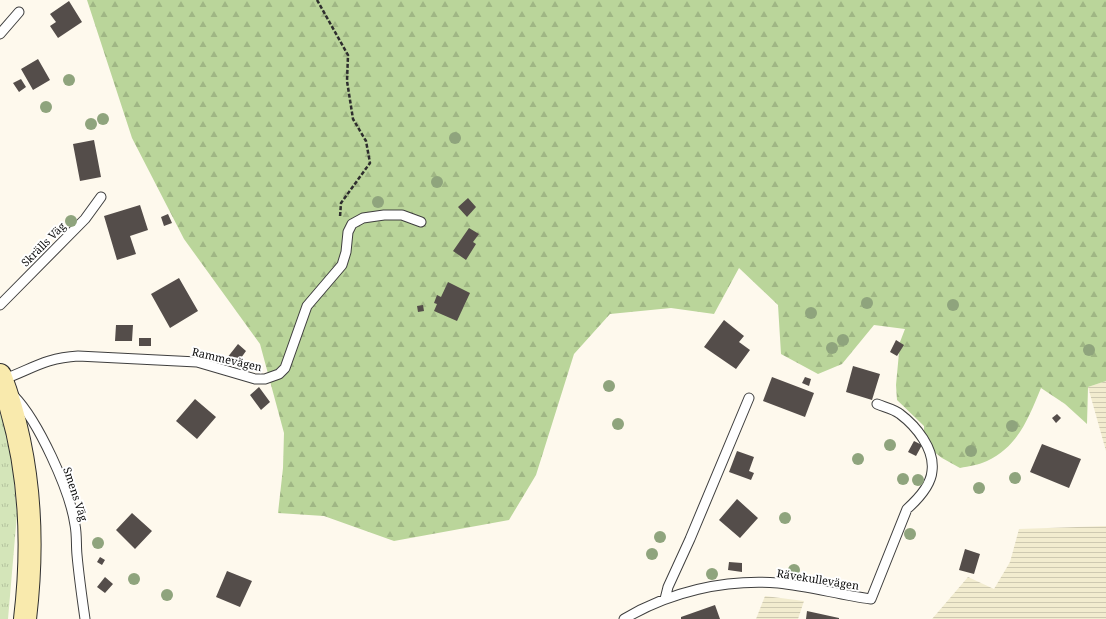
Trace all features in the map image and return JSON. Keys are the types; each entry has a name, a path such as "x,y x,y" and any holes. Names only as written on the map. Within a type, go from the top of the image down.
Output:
{"main road":[{"path":"2,385 16,425 28,492 31,549 25,619"}],"lane":[{"path":"0,34 19,12"},
{"name":"Skrälls Väg","path":"0,305 85,219 101,197"},
{"path":"350,227 362,218 384,215 402,215 421,222"},
{"name":"Rammevägen","path":"2,385 43,362 59,357 78,356 197,362 255,379 265,379 274,376 285,368 307,306 342,265 346,252 350,227"},
{"name":"Smens Väg","path":"2,385 12,394 28,414 47,448 68,498 75,524 82,597 86,619"},
{"path":"665,599 668,586 690,539 749,398"},
{"name":"Rävekullevägen","path":"624,619 646,606 665,599 703,588 739,583 770,583 871,600 907,509 918,498 932,472 932,457 925,441 912,425 899,413 877,404"}],"path":[{"path":"318,0 348,55 347,81 354,119 366,141 370,163 341,203 340,218 350,227"}],"shaded area":[{"path":"1106,381 1106,451 1088,387"},
{"path":"1106,526 1106,619 932,619 968,577 994,589 1010,562 1019,529"},
{"path":"765,596 804,601 798,619 756,619"}],"green space":[{"path":"87,0 1106,0 1106,381 1088,387 1087,424 1065,404 1041,388 1027,420 1015,439 1007,448 998,455 984,462 960,468 942,458 924,444 924,426 897,400 896,385 900,342 905,329 874,325 842,364 818,374 781,354 778,305 739,268 714,314 671,308 610,314 574,354 536,475 509,520 394,541 324,516 278,513 283,468 284,433 260,344 184,239 132,138"},
{"path":"0,413 11,447 17,514 8,619 0,619"}],"building":[{"path":"69,1 82,22 58,38 50,26 56,22 50,14"},
{"path":"38,59 50,80 33,90 21,69"},
{"path":"21,79 26,87 19,92 13,83"},
{"path":"94,140 101,177 80,181 73,144"},
{"path":"468,198 476,207 467,217 458,207"},
{"path":"140,205 148,230 130,236 136,254 117,260 104,216"},
{"path":"168,214 172,223 164,226 161,217"},
{"path":"469,228 479,234 473,242 476,244 466,260 453,251"},
{"path":"179,278 198,311 170,328 151,294"},
{"path":"448,282 470,293 457,321 434,311 437,304 434,303 437,295 441,297"},
{"path":"423,305 424,311 418,312 417,306"},
{"path":"724,320 744,336 739,342 750,350 736,369 704,347"},
{"path":"116,325 133,325 132,341 115,341"},
{"path":"139,338 151,338 151,346 139,346"},
{"path":"896,340 904,345 897,356 890,352"},
{"path":"238,344 246,351 236,365 227,358"},
{"path":"853,366 880,374 872,400 846,392"},
{"path":"772,377 814,393 805,417 763,401"},
{"path":"805,377 811,379 809,386 802,383"},
{"path":"259,387 270,402 261,410 250,395"},
{"path":"195,399 216,417 197,439 176,421"},
{"path":"1057,414 1061,418 1056,423 1052,418"},
{"path":"914,441 922,445 916,456 908,452"},
{"path":"1042,444 1081,459 1069,488 1030,472"},
{"path":"737,451 754,457 749,471 754,473 751,480 729,472"},
{"path":"737,499 758,518 740,538 719,520"},
{"path":"132,513 152,531 135,549 116,530"},
{"path":"965,549 980,554 974,574 959,570"},
{"path":"100,557 105,560 102,565 97,562"},
{"path":"729,562 742,563 742,572 728,570"},
{"path":"227,571 252,581 240,607 216,597"},
{"path":"105,577 113,584 105,593 97,587"},
{"path":"715,605 720,619 681,619 681,617"},
{"path":"807,611 839,618 839,619 806,619"}]}
